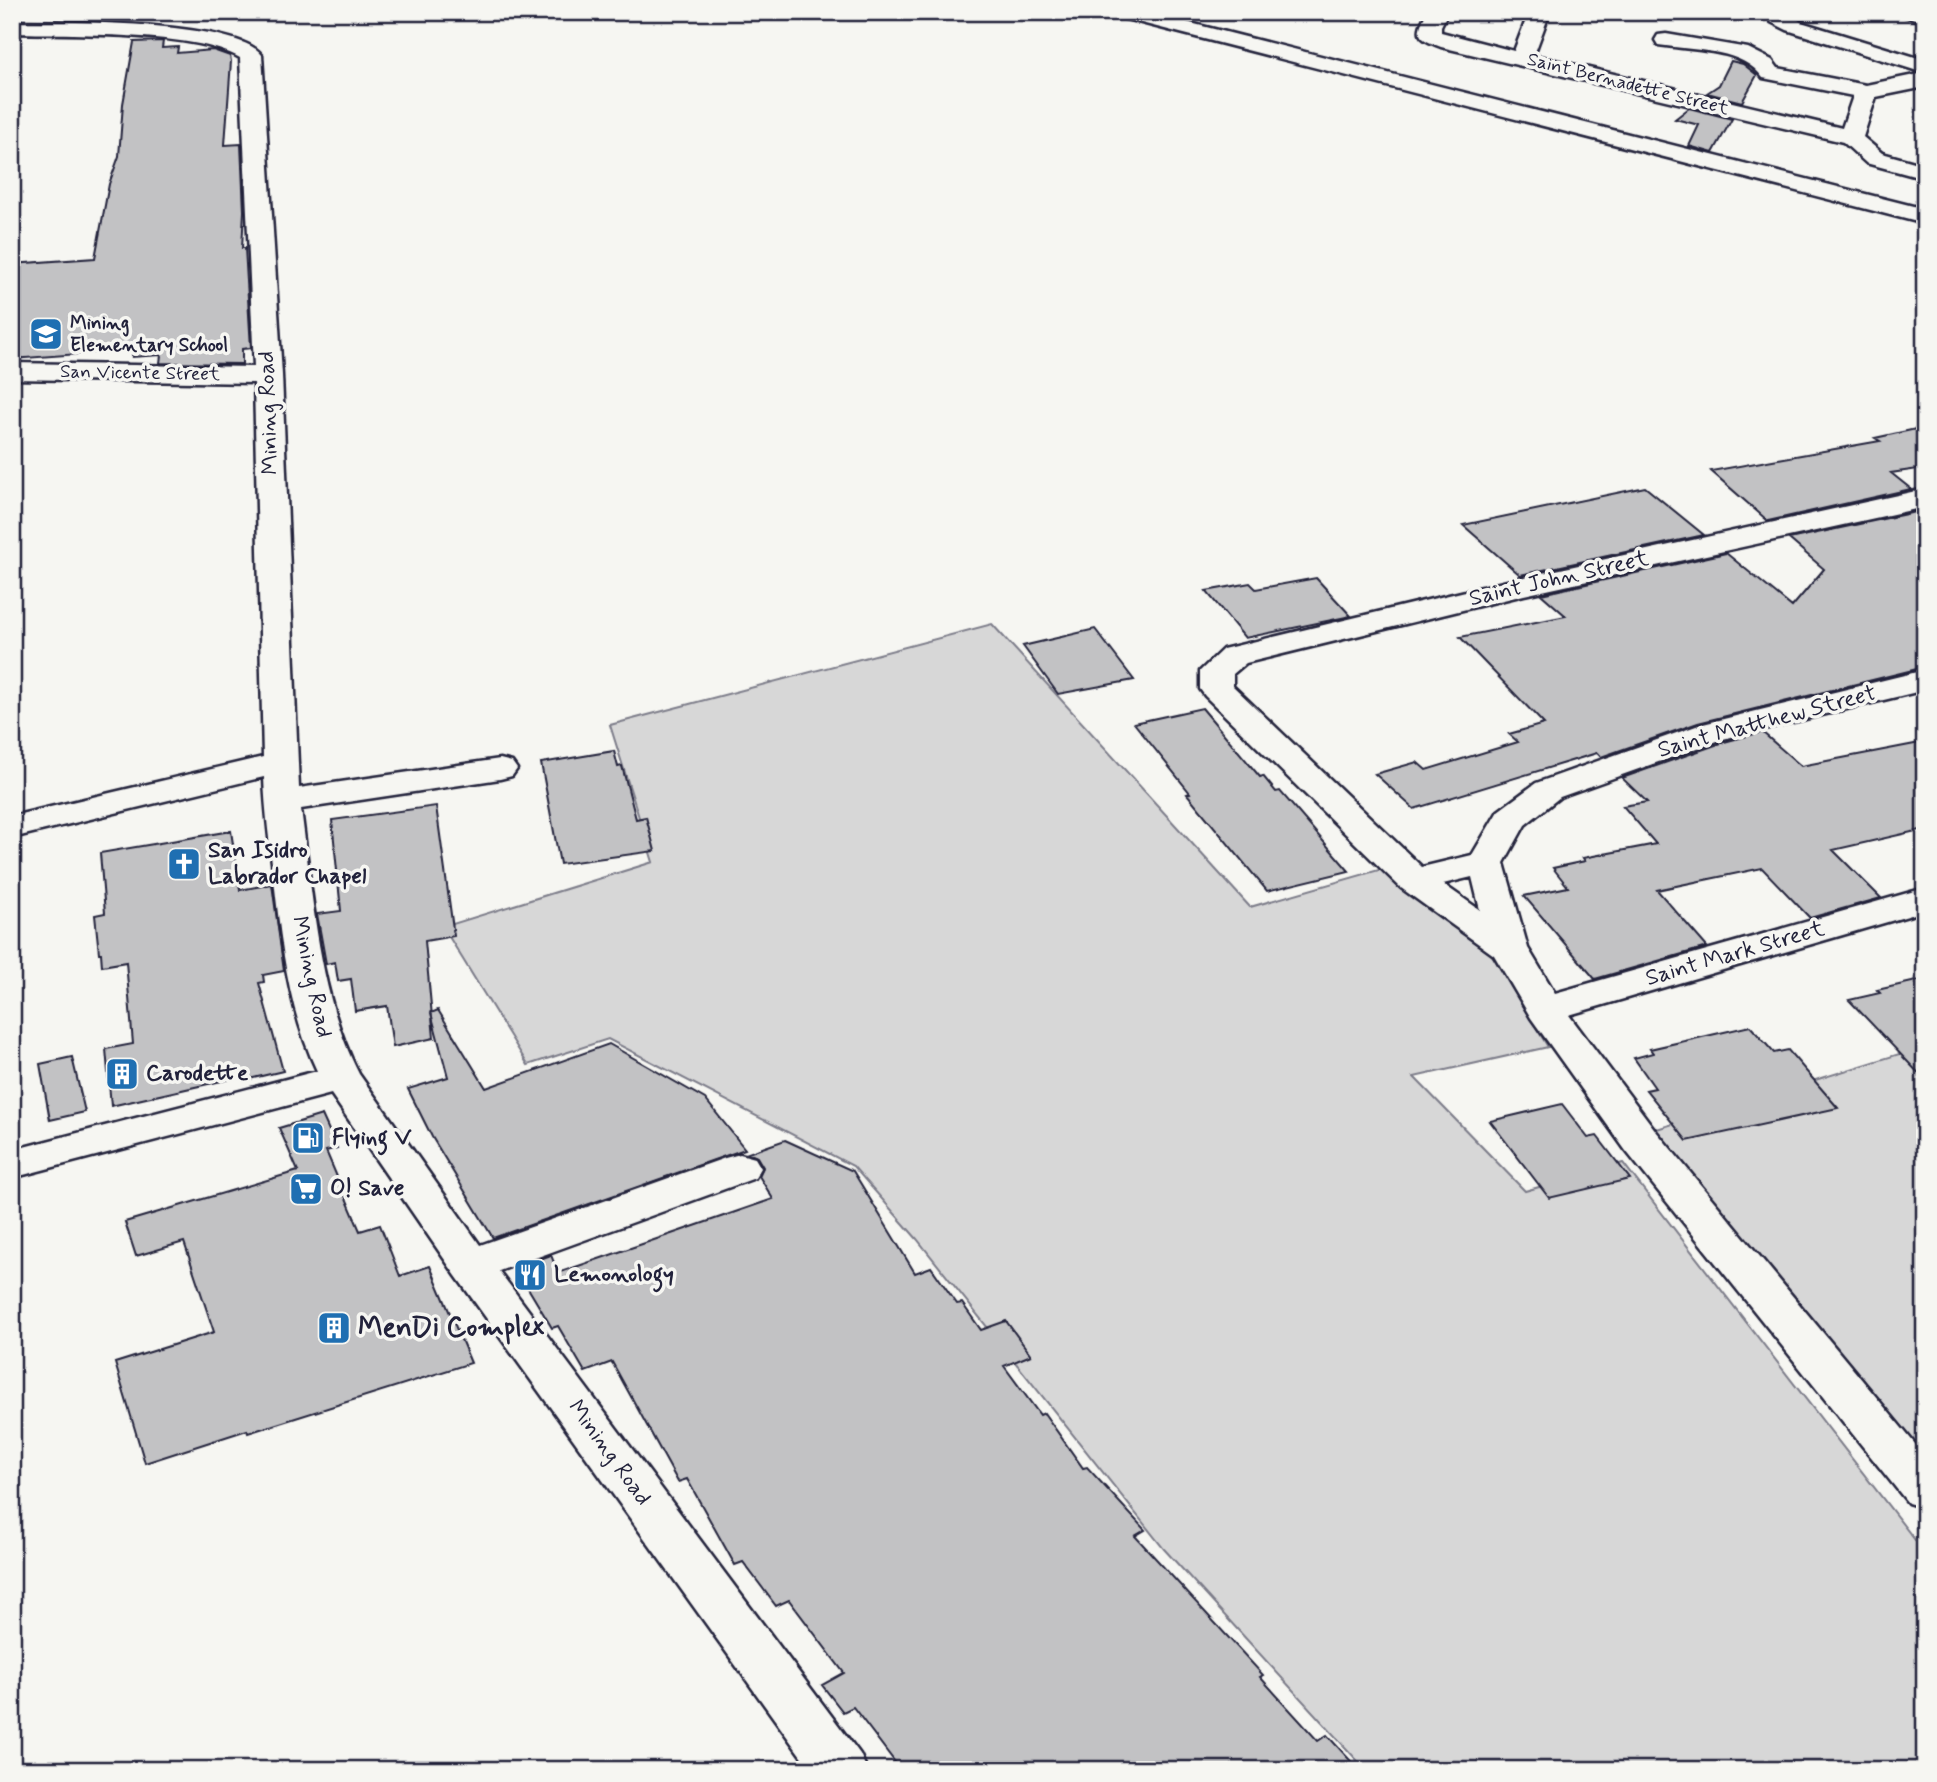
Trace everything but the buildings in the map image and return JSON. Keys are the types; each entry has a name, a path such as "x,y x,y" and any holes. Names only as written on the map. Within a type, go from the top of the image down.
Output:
{"street":[{"path":"1121,12 1925,217"},
{"name":"Saint Bernadette Street","path":"1438,12 1430,26 1430,35 1850,137"},
{"path":"1522,58 1540,12"},
{"path":"1776,12 1778,18 1794,26 1925,67"},
{"name":"Mining Road","path":"12,27 205,38 237,45 251,55 268,375 282,802 300,942 327,1051 341,1078 471,1265 841,1770"},
{"path":"1639,87 1668,31 1758,57 1770,73 1866,92 1925,80"},
{"path":"1756,115 1770,73"},
{"path":"1866,92 1850,137 1858,149 1869,157 1925,172"},
{"name":"San Vicente Street","path":"12,371 268,375"},
{"name":"Saint John Street","path":"1414,880 1217,689 1216,670 1235,656 1524,586 1925,498"},
{"name":"Saint Matthew Street","path":"1486,863 1511,819 1548,790 1711,732 1925,680"},
{"path":"12,827 280,763"},
{"path":"282,802 500,769"},
{"path":"1414,880 1486,863 1509,948 1545,1009 1641,1141 1925,1490"},
{"path":"1414,880 1509,948"},
{"name":"Saint Mark Street","path":"1545,1009 1925,899"},
{"path":"12,1164 341,1078"},
{"path":"471,1265 740,1168"}],"shaded area":[{"path":"992,624 1250,907 1389,867 1487,947 1548,1047 1414,1077 1525,1191 1623,1163 1925,1553 1925,1770 1366,1770 1164,1549 917,1239 853,1166 608,1039 528,1065 443,927 653,862 610,725"},
{"path":"1925,1046 1925,1464 1647,1132"}],"place":[{"name":"Mining Elementary School","path":"46,334"},
{"name":"San Isidro Labrador Chapel","path":"184,864"},
{"name":"Carodette","path":"122,1074"},
{"name":"Flying V","path":"308,1138"},
{"name":"O! Save","path":"306,1189"},
{"name":"Lemonology","path":"530,1275"},
{"name":"MenDi Complex","path":"334,1328"}]}
